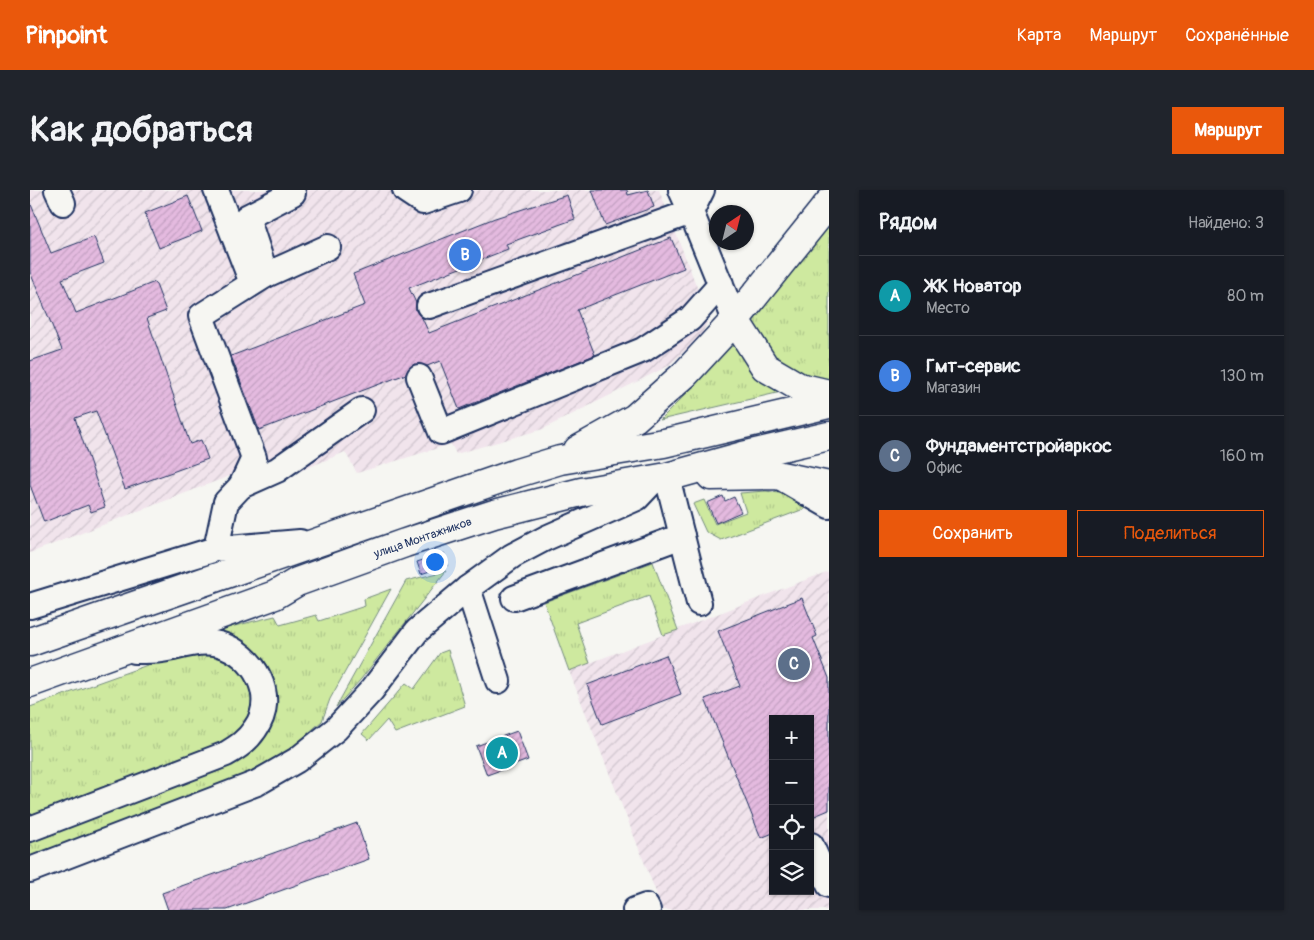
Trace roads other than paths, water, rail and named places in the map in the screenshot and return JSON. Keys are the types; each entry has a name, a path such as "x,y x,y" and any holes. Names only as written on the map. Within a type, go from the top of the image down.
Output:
{"main road":[{"path":"560,460 635,418 685,374 735,320 829,203"},
{"path":"735,320 765,367 798,387 829,394"},
{"path":"30,642 500,479 560,460 664,443 829,404"},
{"name":"улица Монтажников","path":"30,683 275,595 298,582 405,543 533,504 581,492 661,478 829,436"},
{"path":"661,478 776,475 829,486"}],"street":[{"path":"216,190 259,279"},
{"path":"259,279 247,216 293,193 292,190"},
{"path":"405,190 423,202 459,190"},
{"path":"682,190 735,320"},
{"path":"429,306 691,212 702,190"},
{"path":"216,549 226,502 240,486 254,458 201,316 259,279 328,247"},
{"path":"419,377 441,432 643,350 690,318 721,284"},
{"path":"240,486 277,470 362,410"},
{"path":"776,475 829,506"},
{"path":"30,870 257,782 297,760 336,730 372,690 417,631 468,588 512,556 546,538 637,498 661,478 682,536 699,603"},
{"path":"514,598 682,536"},
{"path":"30,606 216,549 331,539"},
{"path":"468,588 498,681"},
{"path":"30,829 226,754 245,742 256,728 262,714 265,695 260,679 249,661 232,649 218,643 201,642 161,650 118,652"},
{"path":"813,850 829,885"},
{"path":"635,910 646,906 648,910"}],"place":[{"name":"Гмт-сервис","path":"465,255"},
{"name":"Фундаментстройаркос","path":"794,664"},
{"name":"ЖК Новатор","path":"502,753"}]}
